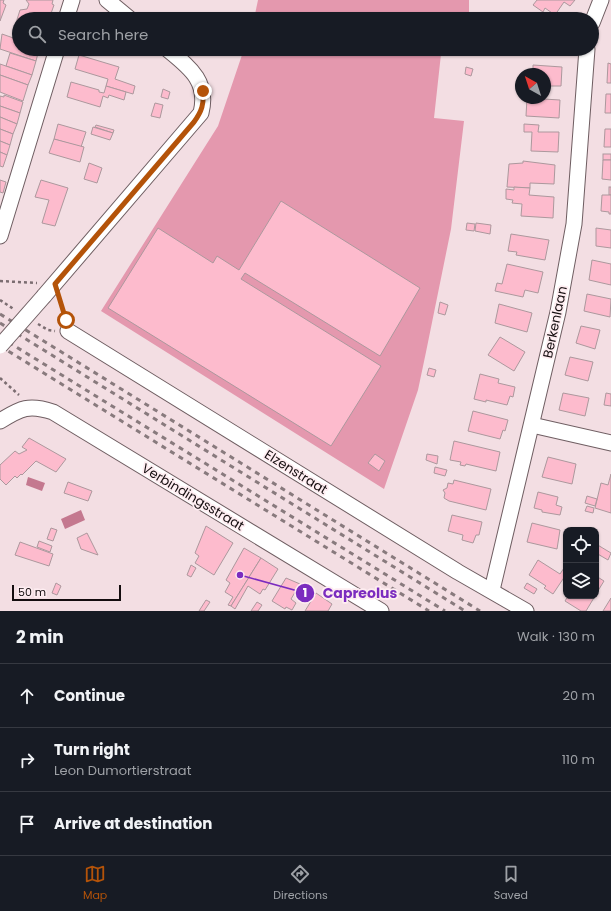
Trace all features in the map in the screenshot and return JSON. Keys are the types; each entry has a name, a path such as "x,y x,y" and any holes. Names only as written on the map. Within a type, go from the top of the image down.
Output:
{"street":[{"path":"68,12 72,0"},
{"path":"107,0 122,12"},
{"path":"597,12 602,0"},
{"path":"0,236 55,56"},
{"path":"0,346 55,284 200,113 204,102 203,91 198,79 174,56"},
{"name":"Berkenlaan","path":"492,590 514,490 532,425 558,312 574,224 586,56"},
{"name":"Elzenstraat","path":"67,326 452,568 526,611"},
{"name":"Verbindingsstraat","path":"0,421 26,408 38,407 52,412 381,611"},
{"path":"532,425 611,443"}],"path":[{"path":"0,281 55,284 67,326"},
{"path":"0,378 24,400"}],"shaded area":[{"path":"258,0 469,0 469,12 255,12"},
{"path":"242,56 441,56 434,118 464,121 451,229 418,390 384,489 101,311 218,126"},
{"path":"28,477 45,483 42,491 26,485"},
{"path":"81,510 85,520 65,529 61,519"}],"building":[{"path":"0,0 4,0 3,3 6,5 0,21"},
{"path":"26,0 53,0 52,4 54,5 52,12 19,12 20,10 27,9 29,4"},
{"path":"537,0 575,0 570,6 564,2 557,12 551,12 545,8 543,12 533,5"},
{"path":"2,34 12,38 12,53 0,49"},
{"path":"10,53 12,54 12,56 20,56 36,61 32,75 6,66"},
{"path":"21,56 37,56 36,61"},
{"path":"79,56 119,67 115,79 135,86 133,94 106,86 108,79 75,69"},
{"path":"608,63 611,64 611,83 607,83"},
{"path":"0,64 32,75 28,85 0,75"},
{"path":"533,65 562,67 561,86 551,86 551,68 533,68"},
{"path":"466,67 473,69 471,76 465,74"},
{"path":"0,75 28,85 23,101 0,92"},
{"path":"71,82 99,90 99,92 104,93 106,86 126,92 124,100 109,95 108,98 103,96 100,107 67,97"},
{"path":"163,89 170,92 168,99 161,97"},
{"path":"606,94 611,94 611,113 605,113"},
{"path":"4,95 23,102 20,113 0,106 0,96 4,97"},
{"path":"551,99 560,100 559,118 526,116 527,104 551,104"},
{"path":"155,103 163,105 160,118 151,116"},
{"path":"0,106 20,113 17,124 0,117"},
{"path":"0,117 17,124 13,134 0,129"},
{"path":"58,124 86,132 81,147 54,139"},
{"path":"524,124 539,125 538,132 559,132 558,152 531,151 532,132 524,132"},
{"path":"96,125 114,130 113,133 95,127"},
{"path":"93,127 113,133 110,140 91,134"},
{"path":"0,129 13,134 10,145 0,141"},
{"path":"605,129 611,129 611,147 604,147"},
{"path":"54,139 84,147 80,162 49,153"},
{"path":"0,141 10,145 7,155 0,152"},
{"path":"0,152 7,155 3,167 0,166"},
{"path":"603,154 611,154 611,160 603,160"},
{"path":"603,160 611,160 611,180 602,179"},
{"path":"523,161 555,165 554,184 530,183 530,188 507,187 509,164 523,163"},
{"path":"89,163 102,168 97,183 84,179"},
{"path":"0,180 6,182 3,193 0,192"},
{"path":"41,180 68,188 55,226 42,223 49,200 35,197"},
{"path":"514,187 530,188 529,195 554,197 553,218 521,216 522,204 512,203 513,200 506,199 506,189 514,190"},
{"path":"609,187 611,187 611,195 609,195"},
{"path":"602,195 611,195 611,214 609,214 609,212 601,211"},
{"path":"281,201 420,288 380,356 245,273 241,279 381,366 331,446 108,308 158,228 213,263 217,256 239,270"},
{"path":"467,223 475,224 474,231 466,230"},
{"path":"476,223 491,225 490,234 475,231"},
{"path":"596,228 611,230 611,248 596,246"},
{"path":"511,234 549,240 545,260 516,255 517,252 508,251"},
{"path":"592,260 611,264 611,285 589,280"},
{"path":"507,264 543,272 538,293 525,290 523,297 495,291 497,283 502,284"},
{"path":"587,294 611,299 610,317 584,311"},
{"path":"440,302 448,305 445,315 438,313"},
{"path":"499,304 532,313 527,332 495,323"},
{"path":"581,326 600,330 595,349 576,343"},
{"path":"500,337 525,352 514,371 488,355"},
{"path":"570,357 593,362 588,381 565,375"},
{"path":"429,368 436,370 434,377 427,375"},
{"path":"480,374 499,379 498,383 515,387 513,397 510,396 507,405 474,399"},
{"path":"563,393 589,398 585,416 559,410"},
{"path":"606,393 611,394 611,406 604,405"},
{"path":"473,411 508,420 505,431 503,430 500,439 468,431"},
{"path":"29,438 66,459 56,472 36,461 22,475 21,474 17,478 15,476 6,485 0,479 0,465 15,451 19,454 27,450 22,447"},
{"path":"454,441 500,452 496,471 466,464 465,466 460,465 461,462 450,460"},
{"path":"375,454 385,461 379,471 368,463"},
{"path":"427,454 438,456 437,464 426,460"},
{"path":"548,457 576,464 572,484 542,477"},
{"path":"435,467 447,470 445,476 434,473"},
{"path":"611,474 611,513 595,508 601,483 608,485"},
{"path":"454,480 491,489 486,510 449,501 444,498 445,493 443,490 447,488 448,483 453,484"},
{"path":"68,482 92,491 88,501 64,493"},
{"path":"538,492 558,497 556,505 562,507 560,515 542,512 542,510 534,508"},
{"path":"587,496 597,499 595,506 585,503"},
{"path":"587,506 594,508 593,513 585,511"},
{"path":"452,515 482,522 479,535 476,535 473,543 462,540 463,535 448,531"},
{"path":"532,523 560,530 557,549 527,542"},
{"path":"206,526 233,543 214,575 195,563 199,556 195,553"},
{"path":"51,528 57,530 53,541 47,539"},
{"path":"87,533 98,555 81,549 77,538"},
{"path":"39,541 52,546 50,552 37,547"},
{"path":"20,542 53,554 49,566 15,555"},
{"path":"599,546 611,553 608,560 599,555"},
{"path":"244,548 261,558 231,606 228,605 233,597 225,592 230,583 226,580"},
{"path":"261,558 278,569 265,590 263,589 260,594 248,586 235,609 231,606"},
{"path":"538,560 560,574 563,570 563,579 553,594 544,588 546,586 529,575"},
{"path":"191,565 196,568 191,577 187,575"},
{"path":"286,578 300,584 291,599 296,603 292,610 286,607 285,609 272,601"},
{"path":"599,578 604,581 599,589"},
{"path":"56,583 61,586 57,595 52,593"},
{"path":"527,583 537,589 534,594 524,588"},
{"path":"316,593 332,604 328,611 305,611"},
{"path":"611,598 611,611 603,611"},
{"path":"566,599 593,599 586,611 581,611 565,601"},
{"path":"206,600 210,602 204,611 199,611"},
{"path":"257,602 262,605 258,611 251,611"}],"railway":[{"path":"0,314 480,611"},
{"path":"0,323 465,611"},
{"path":"0,337 445,611"},
{"path":"0,346 429,611"}],"place":[{"name":"Capreolus","path":"240,575"}],"route":[{"path":"66,320 55,284 194,122 200,113 204,102 203,91"}]}
